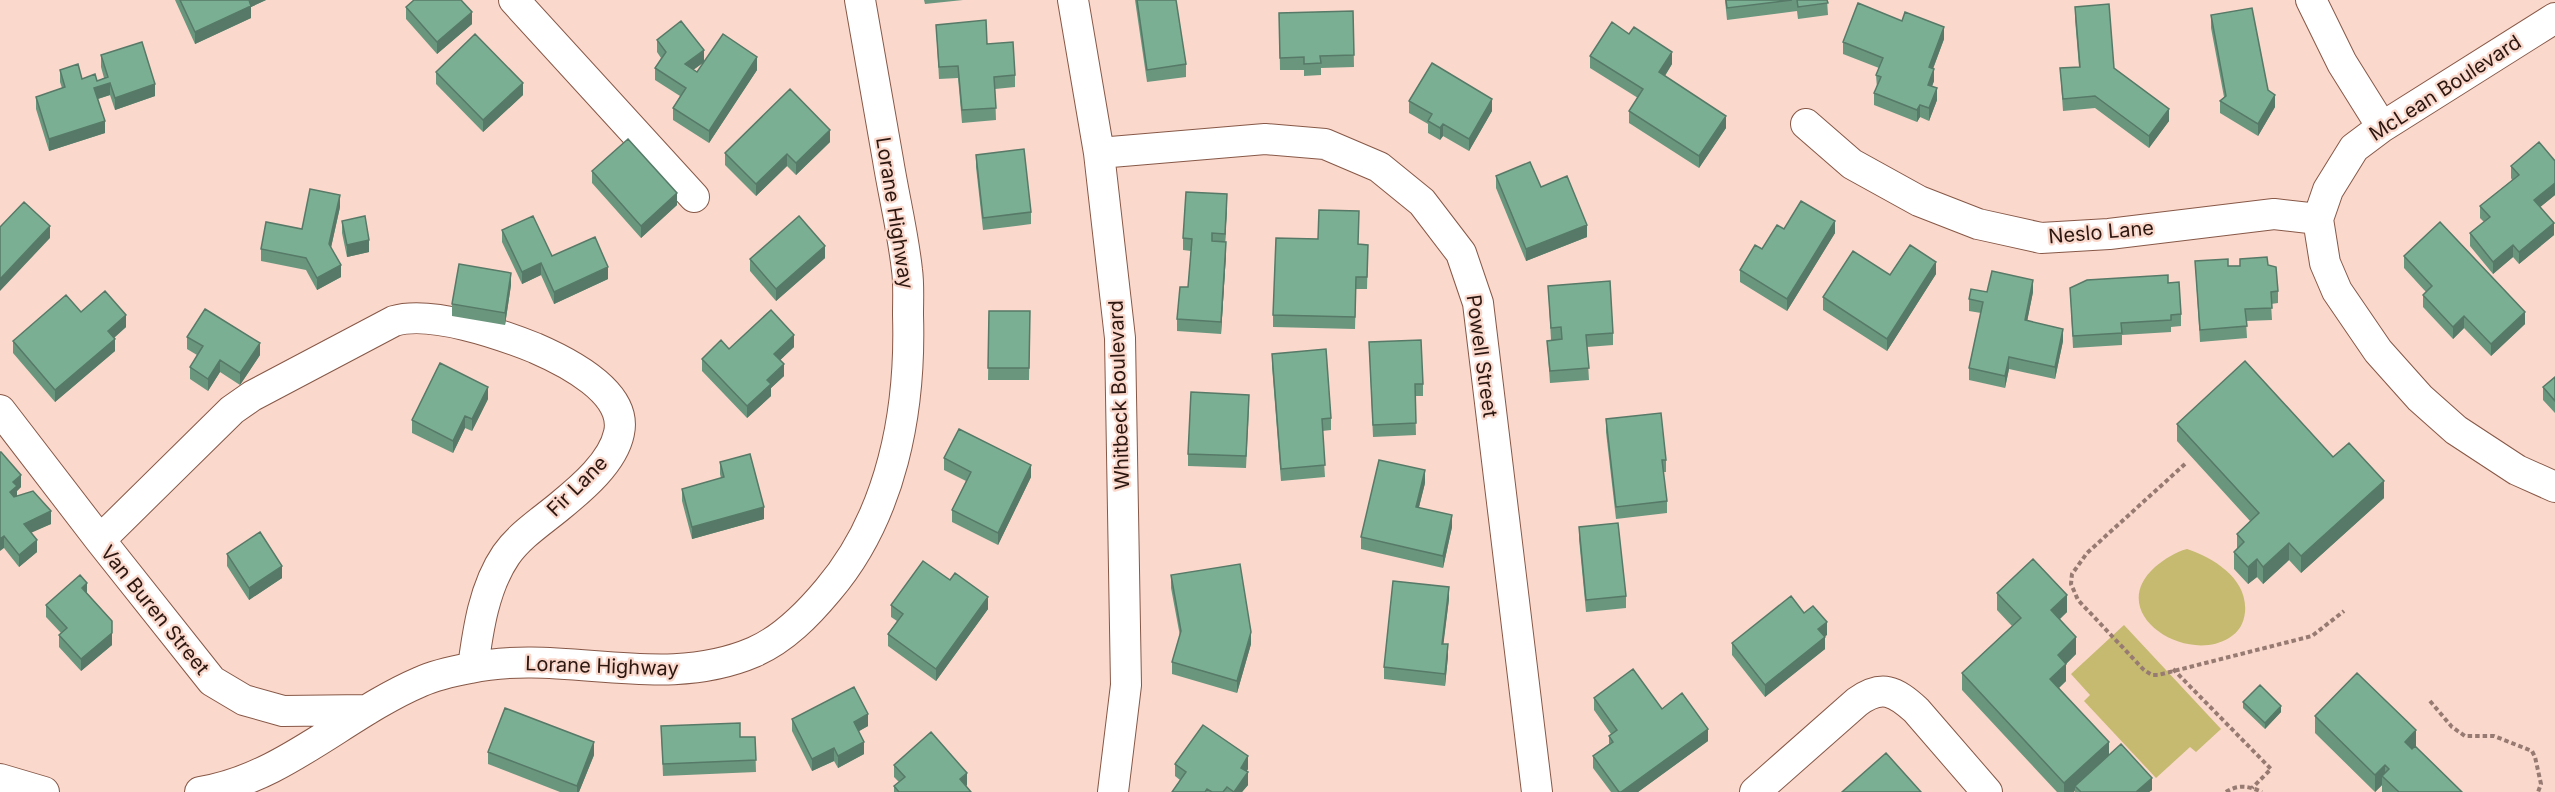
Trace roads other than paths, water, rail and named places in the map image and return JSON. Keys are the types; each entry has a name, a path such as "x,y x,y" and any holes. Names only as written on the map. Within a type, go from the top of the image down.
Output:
{"street":[{"path":"514,0 694,197"},
{"name":"Lorane Highway","path":"200,792 233,784 260,773 423,680 473,667 521,663 656,671 700,667 754,652 786,633 810,612 847,568 871,522 890,474 903,422 910,354 907,271 860,0"},
{"name":"Whitbeck Boulevard","path":"1073,0 1099,153 1120,338 1126,685 1113,792"},
{"path":"2311,0 2342,63 2382,127"},
{"name":"McLean Boulevard","path":"2555,18 2382,127 2354,148 2328,190 2318,219 2325,263 2337,291 2378,351 2420,398 2457,430 2517,470 2555,487"},
{"name":"Neslo Lane","path":"1806,124 1852,164 1919,201 1978,224 2041,238 2109,234 2274,214 2318,219"},
{"name":"Powell Street","path":"1099,153 1264,139 1325,144 1379,167 1422,202 1461,253 1478,303 1537,792"},
{"name":"Fir Lane","path":"100,540 241,403 394,321 411,317 439,320 507,338 580,371 605,393 620,419 616,442 599,469 560,506 527,532 505,556 484,608 473,667"},
{"name":"Van Buren Street","path":"0,410 201,669 225,690 244,700 284,711 367,710"},
{"path":"1755,792 1863,698 1879,690 1904,698 1987,792"},
{"path":"0,779 44,792"}]}
